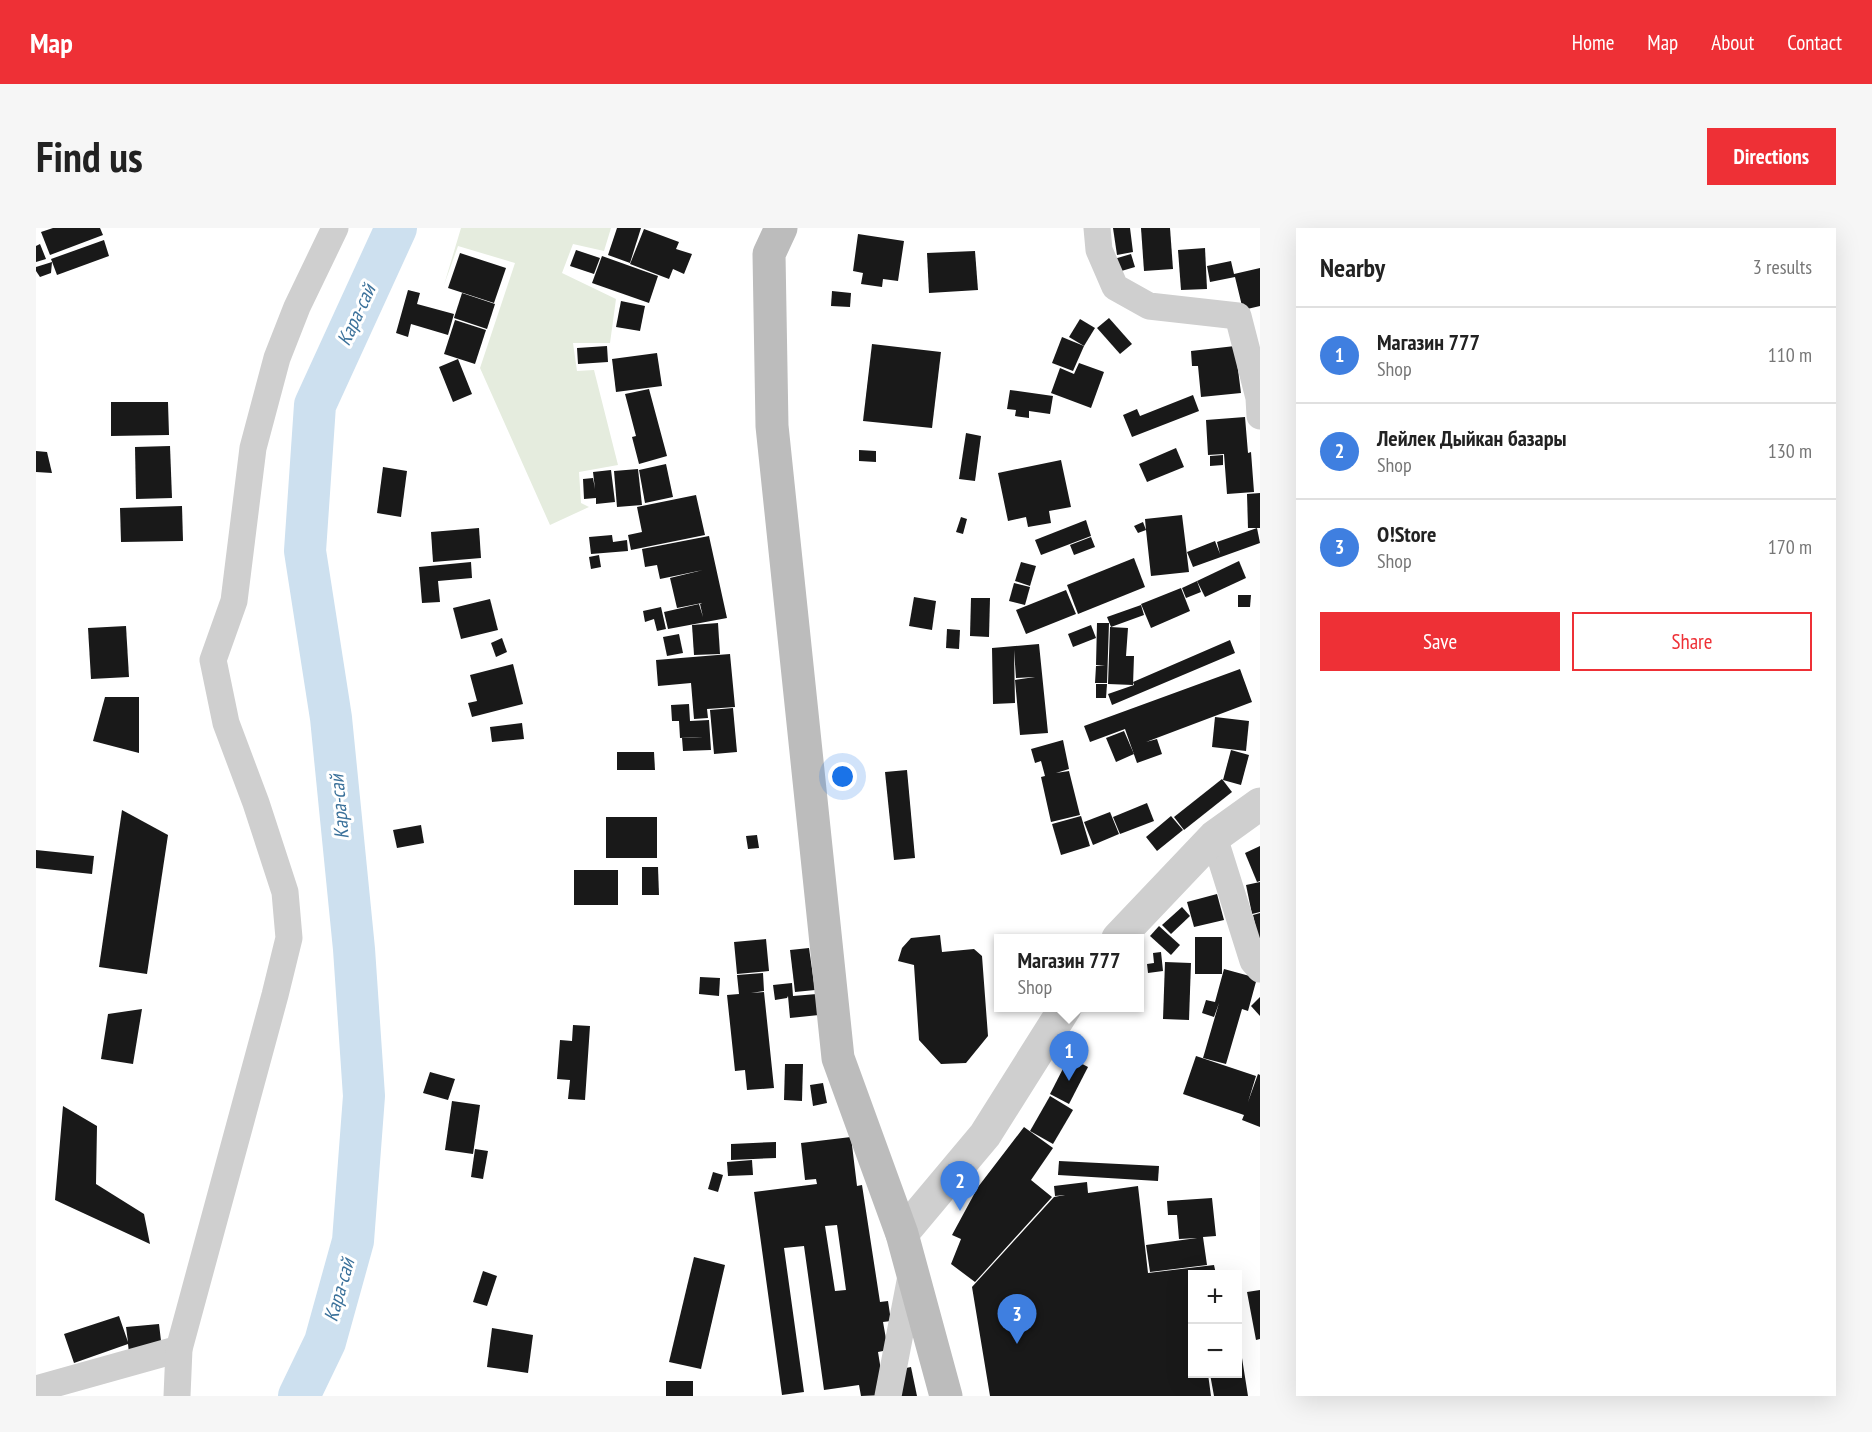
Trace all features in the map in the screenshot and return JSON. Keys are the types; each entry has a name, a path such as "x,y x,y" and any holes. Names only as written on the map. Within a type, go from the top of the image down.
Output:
{"main road":[{"path":"781,228 769,254 772,426 838,1058 913,1267 946,1396"}],"street":[{"path":"177,1396 179,1349 289,938 285,892 256,803 226,723 213,660 234,601 253,448 277,358 297,307 336,228"},
{"path":"1097,228 1099,250 1115,287 1149,306 1249,315 1260,416"},
{"path":"1123,934 1214,837 1260,804"},
{"path":"1214,837 1253,961 1260,969"},
{"path":"902,1234 985,1135 1062,1012"},
{"path":"888,1396 913,1267"},
{"path":"36,1389 179,1349"}],"shaded area":[{"path":"461,228 611,228 604,251 573,244 562,273 616,299 610,343 573,343 577,371 594,370 618,465 579,472 581,503 589,507 550,525 480,368 515,263 458,246 444,285"}],"building":[{"path":"53,228 100,228 103,235 50,255 41,232"},
{"path":"617,228 641,228 630,263 608,255"},
{"path":"1113,228 1130,228 1133,252 1117,255"},
{"path":"1141,228 1170,228 1173,269 1144,271"},
{"path":"644,229 679,242 676,249 692,254 684,274 673,269 669,279 630,264"},
{"path":"858,234 904,241 898,281 883,279 882,287 861,284 863,273 853,271"},
{"path":"104,240 109,256 57,275 51,259"},
{"path":"40,244 46,259 36,262 36,246"},
{"path":"1205,248 1207,289 1181,290 1178,250"},
{"path":"576,250 600,258 594,274 570,266"},
{"path":"975,251 978,290 929,293 927,253"},
{"path":"460,253 506,268 494,303 448,288"},
{"path":"1131,254 1135,267 1118,272 1114,259"},
{"path":"602,256 658,276 649,303 592,283"},
{"path":"1231,261 1234,274 1260,268 1260,306 1243,310 1235,277 1210,282 1207,266"},
{"path":"52,262 51,273 40,277 36,267"},
{"path":"408,290 420,293 417,304 454,314 448,335 411,324 408,337 396,333"},
{"path":"832,291 851,293 850,307 831,306"},
{"path":"462,293 495,304 487,329 454,318"},
{"path":"621,301 645,306 640,331 616,327"},
{"path":"1109,318 1132,344 1120,354 1097,328"},
{"path":"1080,319 1095,328 1084,346 1069,337"},
{"path":"455,320 486,330 475,364 444,354"},
{"path":"1062,337 1084,346 1073,371 1052,363"},
{"path":"872,344 941,352 932,428 863,421"},
{"path":"607,346 608,362 578,364 577,348"},
{"path":"1235,346 1241,393 1201,397 1198,366 1192,366 1191,351"},
{"path":"657,353 662,386 616,392 612,359"},
{"path":"458,359 472,394 453,402 439,367"},
{"path":"1079,363 1104,372 1091,408 1051,393 1060,368 1074,374"},
{"path":"649,389 667,456 639,464 632,437 636,436 625,394"},
{"path":"1010,390 1053,396 1050,414 1029,411 1029,418 1015,416 1016,410 1007,409"},
{"path":"1193,395 1199,411 1132,437 1123,415 1137,409 1140,416"},
{"path":"111,402 168,402 169,435 111,436"},
{"path":"1245,417 1254,492 1227,494 1224,454 1208,455 1206,420"},
{"path":"966,433 981,436 975,481 959,479"},
{"path":"170,446 172,498 136,499 135,447"},
{"path":"1176,448 1184,467 1147,482 1139,464"},
{"path":"859,450 876,451 876,462 859,461"},
{"path":"36,451 47,452 52,473 36,472"},
{"path":"1223,455 1223,465 1210,466 1210,456"},
{"path":"1061,460 1071,507 1049,511 1051,523 1028,527 1026,517 1008,521 998,473"},
{"path":"666,464 673,497 645,503 639,470"},
{"path":"383,467 407,471 401,517 377,513"},
{"path":"638,469 642,505 617,507 614,471"},
{"path":"611,470 615,502 596,504 596,498 584,499 583,479 593,478 595,489 593,472"},
{"path":"1260,493 1260,528 1248,528 1247,494"},
{"path":"696,495 705,535 631,550 628,535 642,532 637,507"},
{"path":"182,506 183,541 121,542 120,508"},
{"path":"1182,515 1189,572 1151,576 1145,519"},
{"path":"961,517 967,519 963,534 956,532"},
{"path":"1086,520 1091,536 1041,555 1035,540"},
{"path":"1143,522 1146,530 1138,533 1134,526"},
{"path":"479,528 481,558 433,562 431,532"},
{"path":"1257,528 1260,543 1193,567 1187,552 1215,541 1220,554 1217,542"},
{"path":"612,535 613,542 627,540 628,551 591,554 589,537"},
{"path":"709,536 727,618 668,629 664,612 699,604 703,617 700,604 702,603 677,608 670,578 703,570 660,579 657,565 645,567 642,549"},
{"path":"1091,537 1095,547 1074,555 1070,545"},
{"path":"599,555 601,567 591,569 589,557"},
{"path":"1134,558 1145,587 1078,614 1067,585"},
{"path":"1239,561 1246,578 1205,597 1197,581"},
{"path":"471,562 472,578 438,581 440,602 422,603 419,567"},
{"path":"1021,562 1036,566 1030,586 1015,581"},
{"path":"1197,581 1201,592 1186,598 1182,588"},
{"path":"1014,583 1030,587 1025,605 1009,601"},
{"path":"1181,588 1190,611 1151,628 1141,604"},
{"path":"1066,590 1076,614 1026,634 1016,610"},
{"path":"1238,595 1251,595 1250,607 1238,607"},
{"path":"914,597 936,601 932,630 909,626"},
{"path":"971,598 990,598 989,637 970,636"},
{"path":"490,599 498,630 461,639 453,608"},
{"path":"1141,605 1144,615 1111,627 1107,617"},
{"path":"661,607 666,629 657,631 654,619 645,622 643,611"},
{"path":"718,623 720,654 694,655 692,625"},
{"path":"1097,623 1109,623 1107,683 1095,683 1096,666 1105,666 1096,665"},
{"path":"1091,625 1096,638 1073,647 1068,634"},
{"path":"126,626 129,677 91,679 88,628"},
{"path":"1110,627 1128,628 1126,656 1134,656 1133,685 1108,684"},
{"path":"947,629 960,630 959,649 946,648"},
{"path":"679,634 683,653 667,656 663,637"},
{"path":"502,638 507,652 496,657 491,643"},
{"path":"1230,640 1235,653 1112,705 1108,694 1134,685 1133,682"},
{"path":"1039,644 1048,733 1020,735 1015,680 1035,677 1016,678 1014,650 1015,703 993,704 992,648"},
{"path":"730,654 735,707 707,709 708,718 694,719 691,683 658,686 656,660"},
{"path":"513,664 523,704 472,717 468,703 477,701 470,675"},
{"path":"1240,669 1252,702 1146,742 1157,739 1162,754 1137,763 1125,729 1090,742 1084,726"},
{"path":"1096,684 1107,684 1106,698 1096,698"},
{"path":"105,697 139,697 139,753 93,741"},
{"path":"689,704 690,721 709,720 711,750 683,751 682,738 703,737 680,738 679,721 672,721 671,705"},
{"path":"733,708 737,752 714,754 710,710"},
{"path":"1215,717 1249,721 1246,751 1212,747"},
{"path":"522,723 524,739 492,742 490,727"},
{"path":"1124,731 1134,754 1116,762 1106,738"},
{"path":"1063,740 1069,769 1056,773 1069,771 1080,815 1051,822 1041,777 1045,776 1041,761 1035,763 1031,749"},
{"path":"1231,750 1249,755 1241,785 1223,780"},
{"path":"617,752 654,752 655,770 617,770"},
{"path":"907,770 915,858 894,860 885,772"},
{"path":"1222,779 1232,792 1184,830 1174,817"},
{"path":"1147,803 1154,821 1120,834 1113,817"},
{"path":"122,810 168,835 147,974 99,967"},
{"path":"1110,812 1119,834 1093,845 1084,822"},
{"path":"1081,816 1090,846 1061,855 1052,824"},
{"path":"1171,816 1183,830 1157,851 1146,837"},
{"path":"606,817 657,817 657,858 606,858"},
{"path":"421,825 424,843 397,848 393,830"},
{"path":"757,835 759,848 748,849 746,836"},
{"path":"1260,846 1260,881 1257,882 1245,853"},
{"path":"36,850 94,856 92,874 36,868"},
{"path":"642,867 658,867 659,895 642,895"},
{"path":"574,870 618,870 618,905 574,905"},
{"path":"1260,882 1260,912 1252,914 1246,885"},
{"path":"1217,894 1224,920 1194,927 1187,902"},
{"path":"1182,907 1190,916 1171,934 1162,925"},
{"path":"1260,913 1260,942 1259,942 1253,915"},
{"path":"1159,926 1180,945 1171,955 1150,936"},
{"path":"940,935 942,952 974,949 982,956 988,1036 966,1063 941,1064 919,1040 914,965 898,961 902,948 911,938"},
{"path":"1195,937 1222,937 1222,974 1195,974"},
{"path":"766,939 769,971 737,974 734,942"},
{"path":"809,948 815,990 795,992 790,950"},
{"path":"1161,952 1163,971 1148,973 1147,964 1154,963 1153,953"},
{"path":"1165,962 1191,963 1189,1020 1163,1019"},
{"path":"1224,969 1257,978 1248,1011 1242,1009 1226,1064 1203,1058 1219,1003 1214,1017 1202,1013 1206,1000 1215,1002"},
{"path":"763,973 764,991 751,993 764,992 774,1088 747,1090 745,1070 735,1071 727,995 739,994 737,975"},
{"path":"700,977 720,978 719,996 699,994"},
{"path":"792,983 793,996 817,994 819,1015 790,1018 788,996 775,1000 773,985"},
{"path":"1260,997 1260,1016 1251,1006"},
{"path":"142,1009 133,1064 101,1059 108,1014"},
{"path":"573,1025 590,1026 585,1100 568,1099 570,1080 557,1079 560,1040 572,1041"},
{"path":"1196,1056 1256,1076 1248,1102 1258,1074 1260,1075 1260,1127 1242,1120 1244,1115 1183,1094"},
{"path":"1069,1057 1088,1067 1069,1104 1050,1094"},
{"path":"785,1064 803,1064 802,1101 784,1100"},
{"path":"430,1072 455,1079 448,1100 423,1093"},
{"path":"823,1083 827,1103 813,1106 810,1085"},
{"path":"1050,1096 1073,1110 1053,1144 1030,1131"},
{"path":"452,1101 480,1105 473,1154 445,1150"},
{"path":"63,1106 97,1126 96,1184 144,1214 150,1244 55,1200"},
{"path":"1024,1127 1053,1148 1031,1180 1052,1197 975,1282 951,1264 961,1239 952,1235 978,1187"},
{"path":"851,1137 857,1186 862,1185 880,1302 888,1301 891,1321 883,1322 888,1350 878,1352 885,1395 861,1396 859,1385 824,1390 804,1246 784,1248 804,1392 782,1395 754,1192 817,1184 816,1179 805,1180 801,1143","holes":["837,1225 846,1290 835,1291 825,1226"]},
{"path":"776,1142 776,1158 731,1160 731,1144"},
{"path":"475,1149 488,1151 483,1179 471,1177"},
{"path":"752,1160 753,1175 728,1176 727,1162"},
{"path":"1059,1161 1159,1166 1158,1181 1058,1175"},
{"path":"713,1172 723,1175 718,1192 708,1189"},
{"path":"1087,1182 1088,1193 1138,1186 1148,1273 1214,1265 1215,1270 1188,1270 1188,1378 1209,1378 1211,1396 990,1396 972,1287 1054,1197 1065,1195 1055,1196 1054,1186"},
{"path":"1212,1198 1216,1236 1203,1237 1207,1265 1150,1272 1146,1245 1197,1238 1179,1239 1177,1215 1168,1215 1167,1201"},
{"path":"694,1257 725,1265 701,1369 669,1362"},
{"path":"483,1271 497,1276 487,1306 473,1302"},
{"path":"1260,1290 1260,1339 1256,1340 1247,1292"},
{"path":"119,1316 128,1342 126,1327 159,1324 162,1349 129,1353 128,1344 74,1363 64,1334"},
{"path":"492,1328 533,1335 528,1373 487,1367"},
{"path":"1242,1358 1248,1396 1214,1396 1211,1378 1242,1378"},
{"path":"911,1367 917,1396 901,1396 901,1369"},
{"path":"666,1381 693,1381 693,1396 666,1396"}],"waterway":[{"name":"Кара-сай","path":"299,1396 325,1342 353,1241 364,1096 354,949 331,718 305,551 315,405 396,228"}],"place":[{"name":"Магазин 777","path":"1069,1081"},
{"name":"Лейлек Дыйкан базары","path":"960,1211"},
{"name":"O!Store","path":"1017,1344"}]}
